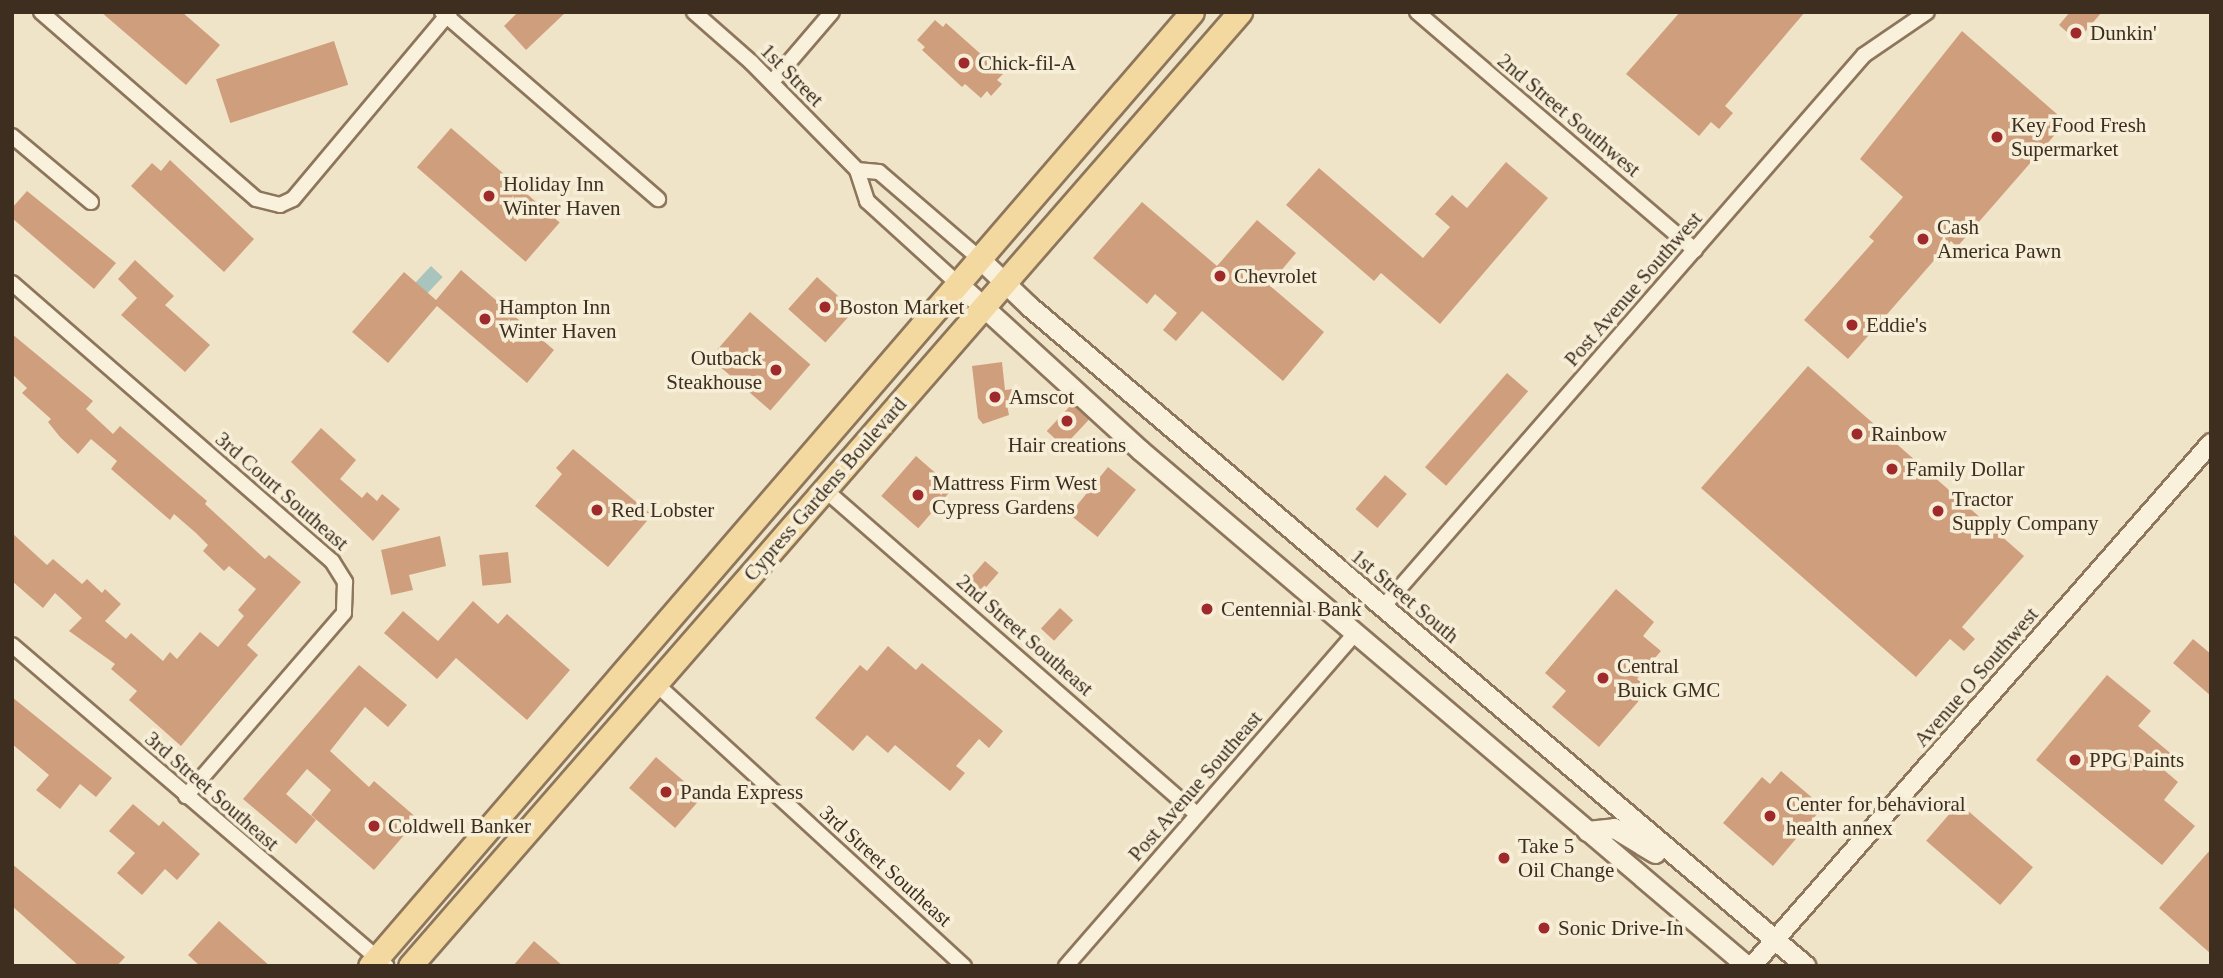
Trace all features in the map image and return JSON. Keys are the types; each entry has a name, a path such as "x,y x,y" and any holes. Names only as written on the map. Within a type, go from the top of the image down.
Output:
{"main road":[{"name":"Cypress Gardens Boulevard","path":"378,963 956,282 1192,12"},
{"name":"Cypress Gardens Boulevard","path":"410,966 1240,12"},
{"name":"1st Street South","path":"979,258 1683,864 1806,966"},
{"path":"956,282 1108,422 1749,966"},
{"path":"741,584 746,563 800,495 793,475"},
{"path":"655,683 666,653 706,592 721,558"},
{"path":"1587,831 1614,828 1683,864"}],"street":[{"path":"41,12 256,199 280,205 293,199 447,14 658,199"},
{"name":"1st Street","path":"694,12 772,82 857,170 867,201 956,282"},
{"path":"772,82 832,12"},
{"name":"2nd Street Southwest","path":"1416,12 1695,250"},
{"name":"Post Avenue Southwest","path":"1383,607 1864,55 1927,12"},
{"path":"12,136 91,202"},
{"name":"1st Street","path":"857,170 878,172 979,258"},
{"name":"3rd Court Southeast","path":"12,283 332,561 345,582 344,613 186,796"},
{"name":"Avenue O Southwest","path":"1749,966 2211,443"},
{"name":"2nd Street Southeast","path":"824,489 1197,814"},
{"name":"Post Avenue Southeast","path":"1066,966 1355,634"},
{"name":"3rd Street Southeast","path":"12,645 378,963"},
{"name":"3rd Street Southeast","path":"655,683 964,966"}],"water":[{"path":"431,266 443,277 427,294 415,283"}],"building":[{"path":"101,12 182,12 220,45 186,85"},
{"path":"518,12 566,12 526,50 504,26"},
{"path":"1680,12 1805,12 1725,106 1733,113 1719,129 1711,122 1699,136 1626,74"},
{"name":"Dunkin'","path":"2070,12 2102,12 2077,41 2059,25"},
{"name":"Chick-fil-A","path":"935,20 943,27 946,23 1003,74 997,80 1002,84 991,96 987,91 981,98 965,84 962,87 922,50 925,47 917,40"},
{"path":"1962,31 2066,122 1957,247 1951,241 1848,359 1804,320 1874,241 1869,237 1903,197 1860,159"},
{"path":"334,41 348,85 230,123 216,79"},
{"name":"Holiday Inn Winter Haven","path":"451,128 560,222 526,262 417,167"},
{"path":"170,160 254,239 224,272 131,186 152,163 161,171"},
{"path":"1506,162 1548,198 1440,324 1381,273 1374,281 1286,205 1319,168 1423,258 1450,227 1435,214 1452,195 1467,208"},
{"path":"27,191 116,263 94,289 12,218 12,208"},
{"path":"1142,202 1217,266 1257,220 1296,253 1269,285 1324,332 1283,381 1202,311 1176,341 1163,330 1177,313 1155,294 1147,304 1093,258"},
{"path":"135,260 174,296 165,305 210,345 185,372 121,315 137,298 118,279"},
{"name":"Hampton Inn Winter Haven","path":"461,270 554,350 527,383 437,306 388,363 352,332 404,272 436,300"},
{"path":"817,277 854,310 825,342 788,309"},
{"path":"750,312 810,364 770,411 710,358"},
{"path":"12,334 93,401 86,409 113,434 120,426 207,501 205,504 265,559 269,555 301,582 247,645 258,655 181,746 129,700 137,691 111,669 115,664 69,631 82,618 55,593 43,608 12,581 12,533 47,565 53,559 82,584 87,579 102,593 105,589 121,604 105,621 126,639 131,633 163,661 170,652 177,659 200,632 218,647 244,616 238,610 256,589 229,566 224,571 203,551 208,545 196,533 174,514 170,520 111,469 117,461 91,439 78,454 60,437 48,422 51,419 22,393 27,388 12,374"},
{"name":"Amscot","path":"1002,362 1005,390 1013,389 1014,404 1007,405 1009,415 983,424 978,418 972,366"},
{"path":"1808,366 2024,556 1962,627 1975,639 1964,651 1950,639 1916,677 1701,488"},
{"path":"1507,373 1528,391 1446,486 1425,467"},
{"path":"1072,404 1089,420 1064,447 1047,431"},
{"path":"321,428 356,460 340,479 362,498 367,492 377,501 382,494 400,509 373,541 291,462"},
{"path":"573,449 652,515 608,567 535,506 562,474 556,468"},
{"path":"916,456 953,488 918,528 881,496"},
{"path":"1108,467 1136,490 1098,537 1070,514"},
{"path":"1385,475 1407,494 1377,528 1355,509"},
{"path":"440,536 446,566 409,575 413,590 391,595 381,550"},
{"path":"508,552 511,583 482,586 479,555"},
{"path":"985,561 999,573 980,595 966,583"},
{"path":"1616,589 1654,622 1643,636 1661,651 1637,679 1649,689 1599,747 1552,707 1566,691 1545,673"},
{"path":"473,601 498,624 507,614 570,670 527,720 456,658 437,679 384,633 403,611 438,641"},
{"path":"1060,608 1073,620 1054,641 1041,628"},
{"path":"2193,639 2211,654 2211,696 2173,663"},
{"path":"888,646 916,670 922,663 1003,731 989,748 979,739 956,766 965,773 950,791 895,745 888,753 867,735 853,751 815,718 860,665 867,671"},
{"path":"359,665 407,705 388,727 365,707 330,751 369,787 374,781 418,819 374,870 311,815 331,790 307,769 286,794 316,820 296,844 243,799"},
{"path":"2107,675 2151,711 2138,726 2175,757 2164,770 2178,782 2164,800 2195,826 2162,865 2036,760"},
{"path":"12,697 112,778 96,797 80,784 60,809 36,790 49,775 12,744"},
{"name":"Panda Express","path":"656,757 702,797 675,828 629,788"},
{"path":"1781,771 1823,807 1773,866 1723,823 1762,777 1770,784"},
{"path":"1959,803 2033,867 2000,905 1926,841"},
{"path":"133,804 159,826 163,821 200,854 177,880 165,869 142,895 117,873 135,853 109,831"},
{"path":"2211,849 2211,954 2159,908"},
{"path":"12,864 125,957 117,966 79,966 12,906"},
{"path":"219,921 270,966 200,966 188,955"},
{"path":"534,941 563,966 513,966"}],"place":[{"name":"Dunkin'","path":"2076,33"},
{"name":"Chick-fil-A","path":"964,63"},
{"name":"Key Food Fresh Supermarket","path":"1997,137"},
{"name":"Holiday Inn Winter Haven","path":"489,196"},
{"name":"Cash America Pawn","path":"1923,239"},
{"name":"Chevrolet","path":"1220,276"},
{"name":"Boston Market","path":"825,307"},
{"name":"Hampton Inn Winter Haven","path":"485,319"},
{"name":"Eddie's","path":"1852,325"},
{"name":"Outback Steakhouse","path":"776,370"},
{"name":"Amscot","path":"995,397"},
{"name":"Hair creations","path":"1067,421"},
{"name":"Rainbow","path":"1857,434"},
{"name":"Family Dollar","path":"1892,469"},
{"name":"Mattress Firm West Cypress Gardens","path":"918,495"},
{"name":"Red Lobster","path":"597,510"},
{"name":"Tractor Supply Company","path":"1938,511"},
{"name":"Centennial Bank","path":"1207,609"},
{"name":"Central Buick GMC","path":"1603,678"},
{"name":"PPG Paints","path":"2075,760"},
{"name":"Panda Express","path":"666,792"},
{"name":"Center for behavioral health annex","path":"1770,816"},
{"name":"Coldwell Banker","path":"374,826"},
{"name":"Take 5 Oil Change","path":"1504,858"},
{"name":"Sonic Drive-In","path":"1544,928"}]}
